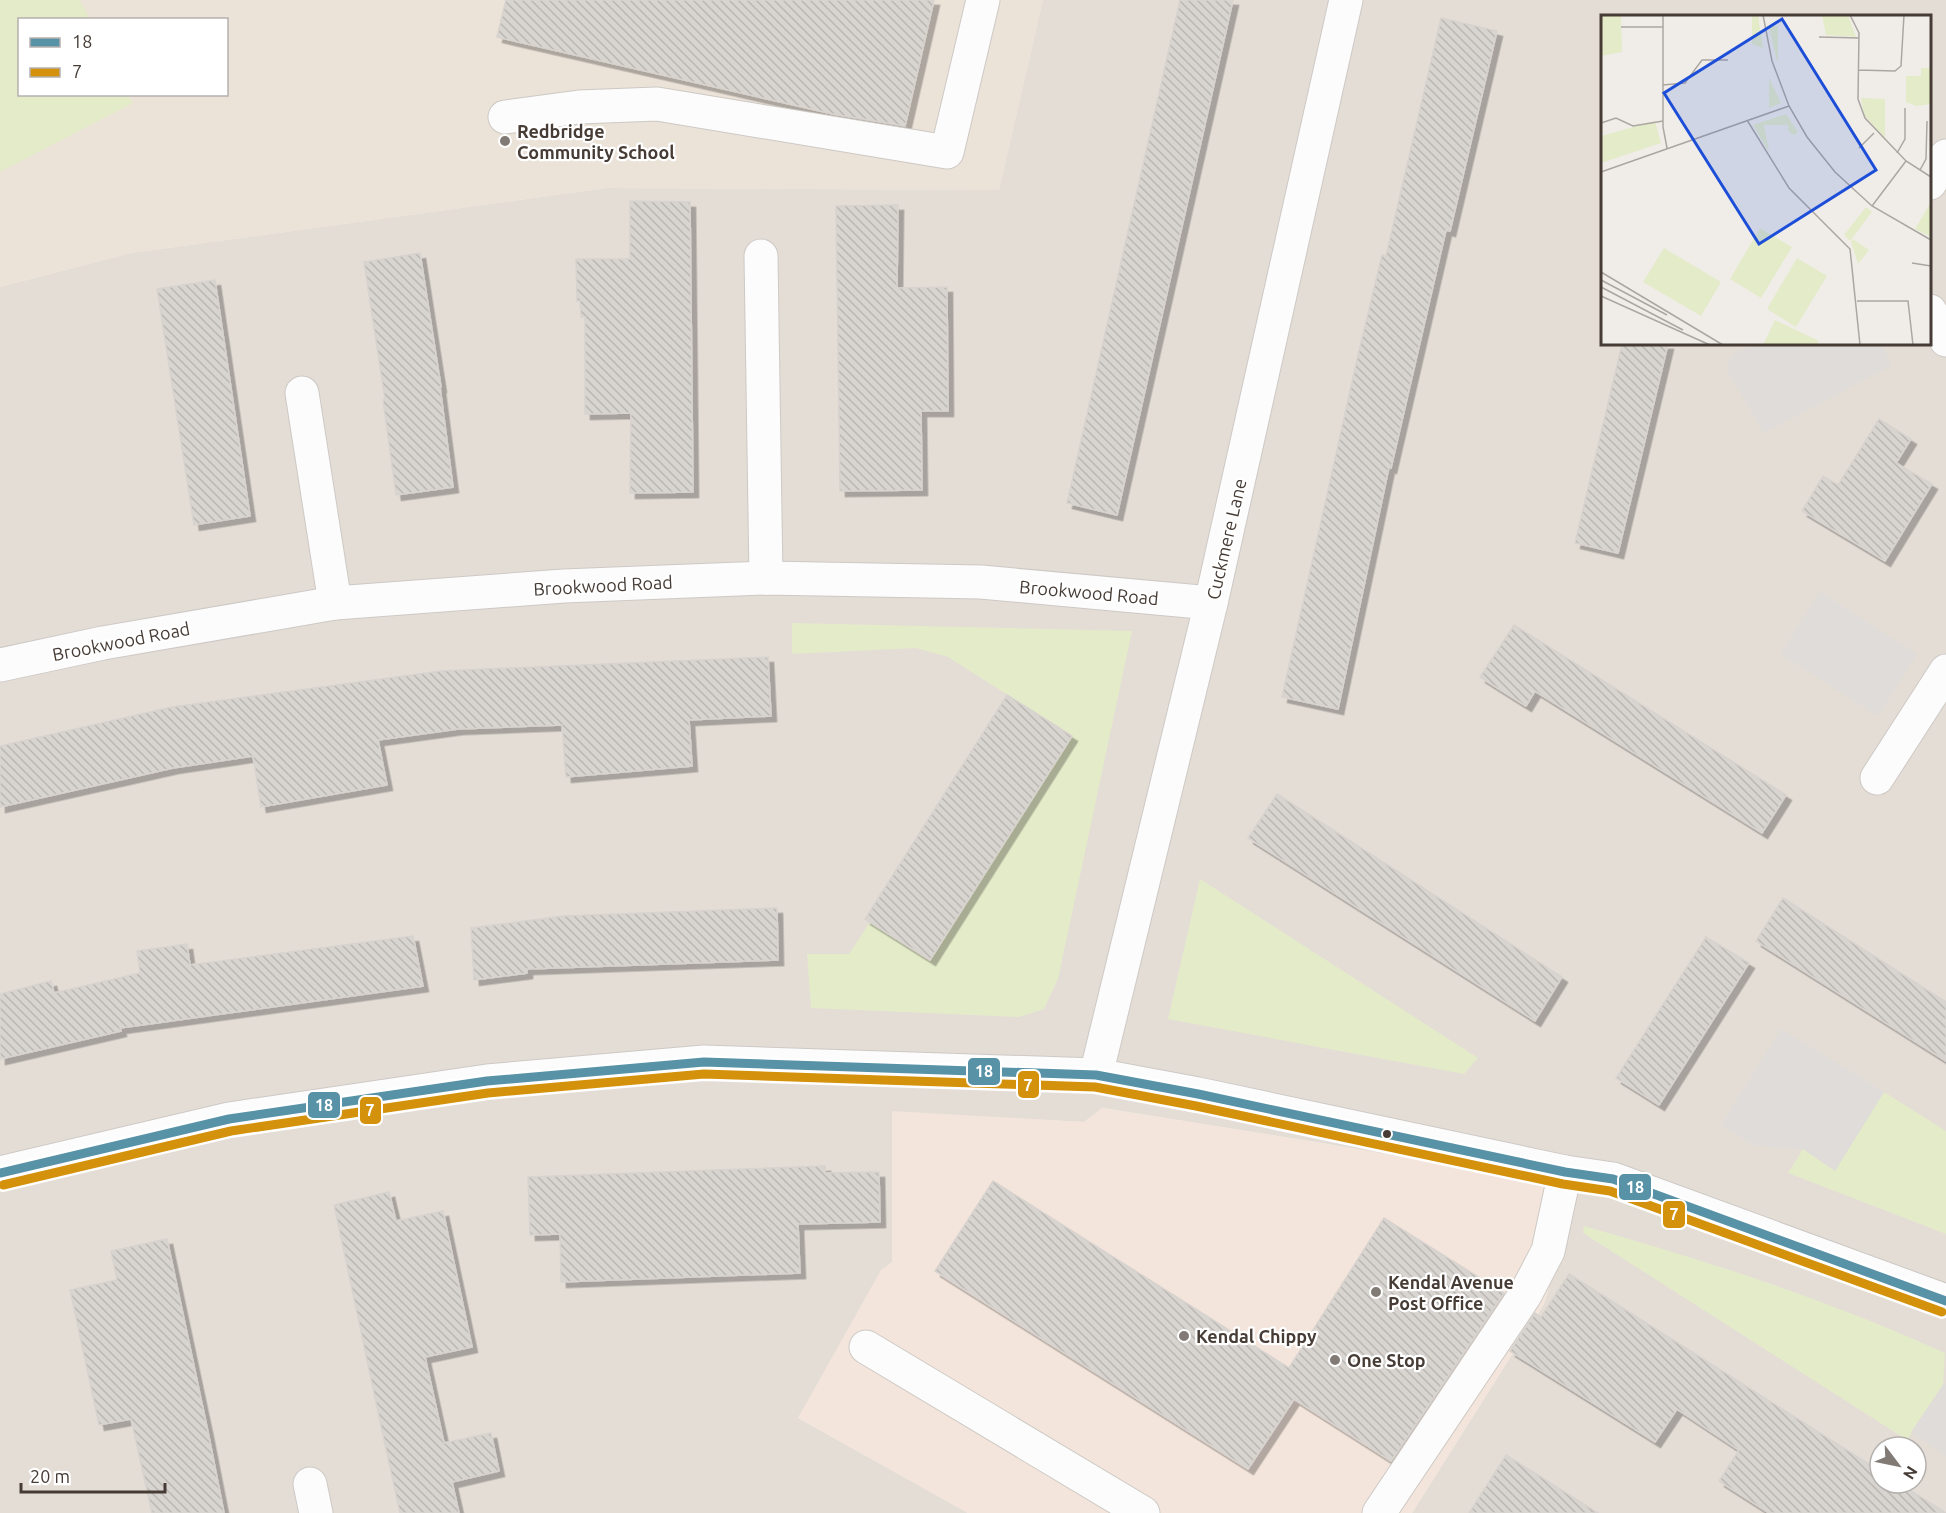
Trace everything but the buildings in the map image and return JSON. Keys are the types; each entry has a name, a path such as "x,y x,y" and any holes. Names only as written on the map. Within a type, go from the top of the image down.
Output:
{"street":[{"path":"505,117 579,107 657,104 947,152 982,0"},
{"name":"Cuckmere Lane","path":"1096,1076 1211,603 1346,0"},
{"path":"1931,180 1946,156"},
{"path":"761,256 766,578"},
{"path":"1931,314 1946,340"},
{"path":"303,393 335,603"},
{"name":"Brookwood Road","path":"0,665 103,643 335,603 564,586 766,578 981,582 1211,603"},
{"path":"1877,778 1946,671"},
{"path":"0,1173 227,1119 499,1080 704,1062 1096,1076 1209,1097 1564,1172 1613,1179 1946,1301"},
{"path":"1379,1513 1525,1295 1548,1251 1564,1172"},
{"path":"866,1347 1143,1513"}],"shaded area":[{"name":"Redbridge Community School","path":"0,0 1043,0 999,190 607,188 131,253 0,287"},
{"path":"1043,0 1946,0 1946,1513 1412,1513 1544,1304 1579,1188 1103,1108 1084,1122 892,1112 892,1262 798,1418 968,1513 0,1513 0,287 131,253 607,188 999,190"},
{"path":"1752,345 1882,345 1892,365 1764,433 1727,370 1731,355"},
{"path":"1820,592 1917,654 1878,716 1781,654"},
{"path":"1781,1029 1884,1092 1835,1171 1803,1149 1753,1145 1721,1125"},
{"path":"1102,1108 1580,1188 1544,1304 1412,1513 968,1513 798,1418 881,1270 892,1262 892,1111 1084,1122"},
{"path":"1946,1384 1946,1456 1928,1444 1928,1435 1915,1435 1911,1432 1943,1385"}],"green space":[{"path":"0,0 80,0 89,18 18,18 18,96 129,96 133,103 0,172"},
{"path":"792,623 1132,631 1058,979 1044,1009 1019,1017 811,1008 807,954 849,954 870,922 930,959 1072,736 948,657 916,648 792,654"},
{"path":"1200,879 1478,1058 1464,1074 1168,1019"},
{"path":"1884,1092 1946,1131 1946,1234 1788,1173 1803,1149 1835,1170"},
{"path":"1584,1226 1676,1253 1768,1283 1901,1334 1945,1353 1943,1385 1910,1435 1899,1435 1583,1233"}],"transit line":[{"name":"18","path":"0,1173 229,1119 487,1081 704,1062 1096,1075 1198,1094 1565,1172 1613,1179 1946,1301"},
{"name":"7","path":"3,1185 231,1131 488,1093 704,1074 1095,1087 1196,1106 1563,1184 1610,1191 1942,1312"}],"place":[{"name":"Redbridge Community School","path":"505,141"},
{"name":"Kendal Avenue Post Office","path":"1376,1292"},
{"name":"Kendal Chippy","path":"1184,1336"},
{"name":"One Stop","path":"1335,1360"}]}
